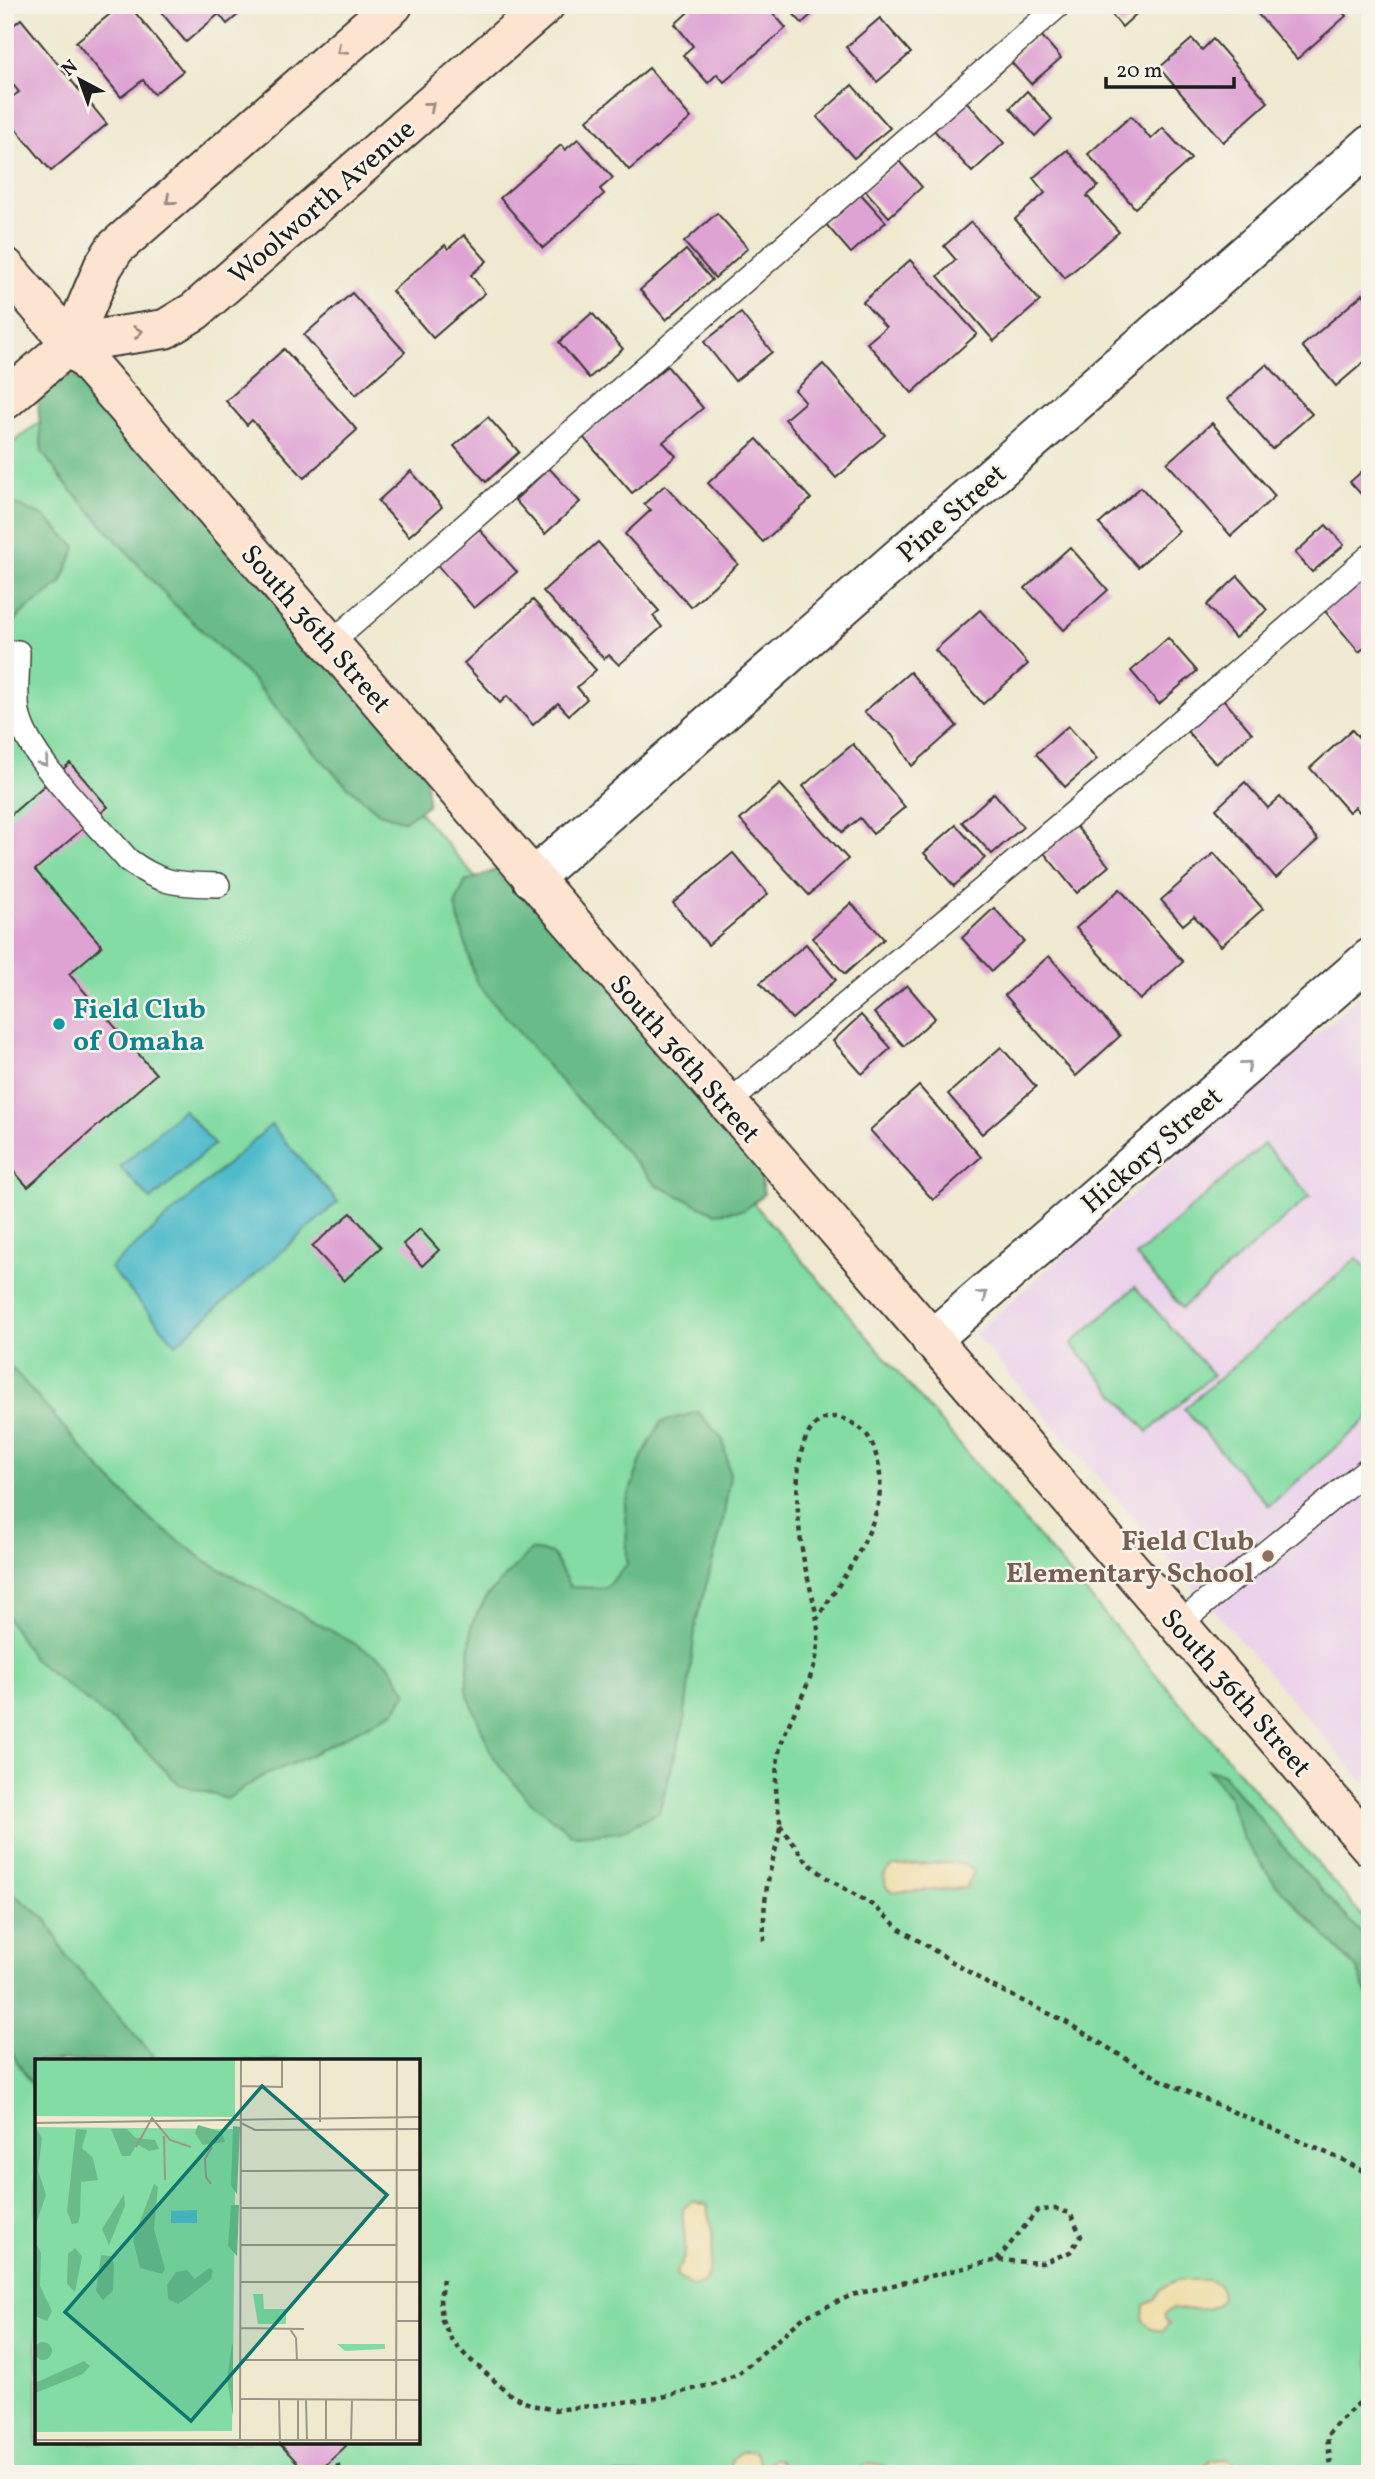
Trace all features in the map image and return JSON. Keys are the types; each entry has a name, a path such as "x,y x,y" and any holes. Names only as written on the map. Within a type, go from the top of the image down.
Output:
{"street":[{"path":"5,400 71,343 103,267 115,248 393,5"},
{"name":"Woolworth Avenue","path":"71,343 165,329 195,311 545,5"},
{"name":"Pine Street","path":"531,878 1370,145"},
{"name":"South 36th Street","path":"5,267 1179,1625 1364,1828"},
{"name":"Hickory Street","path":"931,1340 1370,958"}],"lane":[{"path":"331,643 1059,5"},
{"path":"727,1104 1128,768 1370,556"},
{"path":"18,652 18,712 26,738 44,764 128,860 143,871 160,880 178,884 218,884"},
{"path":"1179,1625 1370,1467"}],"path":[{"path":"764,1941 763,1910 780,1825 776,1775 779,1752 811,1673 818,1645 817,1619 802,1550 798,1480 803,1443 821,1419 833,1416 864,1430 875,1452 881,1484 868,1534 817,1619"},
{"path":"780,1825 807,1862 827,1878 874,1906 900,1929 988,1984 1066,2022 1159,2079 1345,2161 1370,2175"},
{"path":"443,2279 440,2299 442,2320 452,2339 466,2356 512,2396 532,2405 555,2410 658,2398 713,2384 738,2375 804,2317 852,2295 996,2260 1042,2263 1070,2252 1081,2236 1070,2213 1055,2209 1038,2210 996,2260"},
{"path":"1332,2474 1327,2435 1370,2393"},
{"path":"330,2474 338,2466 346,2474"}],"shaded area":[{"name":"Field Club Elementary School","path":"1370,988 1370,1778 1364,1783 974,1334"}],"green space":[{"path":"87,376 425,770 428,804 405,821 379,813 348,787 314,752 251,678 171,601 64,482 42,452 38,403 58,378"},
{"path":"75,409 1370,1925 1370,2474 5,2474 5,449 36,425"},
{"path":"5,500 45,517 76,547 61,583 22,613 5,634"},
{"path":"506,866 732,1115 759,1171 764,1194 744,1210 715,1213 656,1185 557,1077 476,982 455,905 465,882"},
{"path":"1264,1144 1310,1196 1182,1308 1136,1256"},
{"path":"1357,1258 1370,1272 1370,1417 1269,1506 1184,1409"},
{"path":"1135,1287 1213,1375 1148,1432 1071,1344"},
{"path":"5,1360 102,1471 151,1520 206,1561 387,1662 407,1692 396,1710 305,1758 263,1776 227,1799 179,1784 129,1734 32,1658 5,1614"},
{"path":"698,1412 723,1440 730,1475 722,1527 696,1622 684,1723 659,1812 620,1832 573,1835 527,1799 492,1755 466,1690 472,1623 487,1596 531,1550 553,1554 570,1587 605,1588 627,1565 626,1503 642,1457 661,1422"},
{"path":"1208,1770 1223,1774 1289,1854 1370,1943 1370,2000 1357,1969 1275,1883 1243,1838 1228,1795"},
{"path":"5,1887 48,1921 66,1956 156,2059 35,2059 35,2090 11,2052 5,2049"}],"sand":[{"path":"949,1863 966,1865 972,1869 974,1872 966,1888 897,1892 886,1887 884,1875 893,1866"},
{"path":"692,2201 707,2205 712,2244 711,2263 705,2282 693,2287 677,2277 676,2270 685,2249 683,2209"},
{"path":"1178,2280 1207,2280 1218,2284 1222,2294 1220,2301 1208,2308 1173,2308 1165,2314 1169,2324 1163,2331 1151,2329 1143,2319 1144,2305 1155,2300 1164,2287"},
{"path":"744,2451 754,2451 760,2464 774,2459 780,2460 784,2474 732,2474 732,2461"},
{"path":"1227,2459 1233,2463 1231,2474 1163,2474 1166,2471 1199,2471 1212,2460"},
{"path":"865,2464 885,2466 888,2474 855,2474"}],"water":[{"path":"183,1109 214,1144 151,1200 120,1167"},
{"path":"271,1125 338,1202 176,1344 110,1268"}],"building":[{"path":"121,5 129,5 183,71 154,94 143,80 121,97 76,42"},
{"path":"155,5 250,5 227,24 219,14 186,42"},
{"path":"696,5 766,5 786,28 724,82 717,74 708,83 683,55 693,46 675,24"},
{"path":"785,5 822,5 802,23"},
{"path":"1104,5 1146,5 1122,27"},
{"path":"1250,5 1337,5 1346,16 1297,59"},
{"path":"880,18 911,53 877,82 846,47"},
{"path":"21,19 107,124 51,171 5,116 5,102 19,92 5,75 5,32"},
{"path":"1040,34 1061,58 1031,84 1010,61"},
{"path":"1192,39 1202,50 1213,39 1268,102 1223,142 1159,68"},
{"path":"649,68 691,118 629,170 587,120"},
{"path":"852,85 890,128 854,158 817,117"},
{"path":"1027,91 1052,119 1035,136 1010,108"},
{"path":"964,99 1004,143 972,172 932,128"},
{"path":"1131,116 1151,139 1163,128 1191,159 1135,208 1088,154"},
{"path":"578,139 613,178 600,189 604,194 543,248 500,198 561,145 565,150"},
{"path":"1067,150 1098,186 1087,196 1119,232 1065,278 1015,219 1045,193 1033,178"},
{"path":"899,161 922,187 889,217 865,190"},
{"path":"859,192 886,222 851,253 824,222"},
{"path":"717,213 748,248 715,278 684,242"},
{"path":"971,222 1040,301 994,341 938,276 956,260 944,246"},
{"path":"464,235 487,261 471,275 485,293 433,338 392,291 445,245 448,249"},
{"path":"686,250 712,280 666,320 640,290"},
{"path":"910,260 977,334 912,393 867,343 886,327 863,302"},
{"path":"352,293 405,352 356,395 304,335"},
{"path":"1363,294 1370,302 1370,357 1336,386 1302,346"},
{"path":"592,313 623,349 589,378 559,342"},
{"path":"741,313 772,352 735,381 704,342"},
{"path":"284,349 357,430 304,478 252,420 247,425 226,401"},
{"path":"823,364 885,435 836,478 785,419 805,402 795,390"},
{"path":"1267,364 1312,414 1272,449 1228,399"},
{"path":"667,366 703,408 663,442 676,456 632,493 583,437"},
{"path":"488,417 519,452 486,482 454,446"},
{"path":"1212,423 1275,496 1231,536 1167,463"},
{"path":"757,439 811,499 763,542 708,483"},
{"path":"1370,464 1370,504 1350,482"},
{"path":"549,468 580,502 545,534 515,500"},
{"path":"411,471 442,507 409,536 378,501"},
{"path":"665,485 738,564 691,607 625,534 651,510 644,504"},
{"path":"1141,487 1179,531 1138,567 1099,524"},
{"path":"1326,525 1344,545 1312,572 1295,553"},
{"path":"479,529 517,572 474,608 437,565"},
{"path":"598,542 659,611 653,616 662,627 619,665 609,655 604,659 543,591"},
{"path":"1070,547 1108,590 1064,630 1025,588"},
{"path":"1367,575 1370,579 1370,643 1359,652 1324,610"},
{"path":"1238,576 1267,610 1235,638 1207,605"},
{"path":"533,600 596,670 577,687 587,699 569,715 558,703 533,725 507,696 500,703 464,663"},
{"path":"980,610 1028,664 983,704 935,650"},
{"path":"1168,638 1197,671 1159,704 1131,671"},
{"path":"910,672 957,726 912,766 892,735 864,712"},
{"path":"1223,699 1252,733 1216,764 1187,731"},
{"path":"1068,726 1097,759 1065,787 1036,754"},
{"path":"1352,730 1370,750 1370,811 1364,817 1355,807 1349,812 1310,768"},
{"path":"853,744 905,807 873,834 860,818 842,832 803,786"},
{"name":"Field Club of Omaha","path":"70,763 108,807 35,870 102,946 69,974 156,1074 28,1187 5,1162 5,820"},
{"path":"1245,782 1268,808 1280,797 1318,840 1276,878 1216,809"},
{"path":"780,784 848,859 809,895 740,820"},
{"path":"994,793 1023,827 992,854 962,822"},
{"path":"956,825 985,858 954,886 924,853"},
{"path":"1076,826 1109,866 1077,893 1044,853"},
{"path":"733,853 768,894 708,945 673,903"},
{"path":"1214,853 1263,909 1221,946 1194,916 1183,925 1161,900"},
{"path":"1120,889 1183,962 1140,1000 1076,928"},
{"path":"851,903 884,939 845,974 812,938"},
{"path":"994,908 1024,941 992,971 962,938"},
{"path":"806,944 836,980 792,1019 760,983"},
{"path":"1049,956 1120,1036 1076,1076 1005,995"},
{"path":"907,985 935,1018 904,1046 874,1013"},
{"path":"861,1015 891,1048 862,1074 833,1041"},
{"path":"1001,1047 1036,1087 982,1134 948,1094"},
{"path":"919,1086 981,1157 933,1200 870,1130"},
{"path":"351,1213 381,1247 344,1281 312,1246"},
{"path":"420,1229 439,1250 422,1266 403,1244"},
{"path":"280,2444 346,2446 316,2474 308,2474"}],"place":[{"name":"Field Club of Omaha","path":"59,1024"},
{"name":"Field Club Elementary School","path":"1268,1556"}]}
